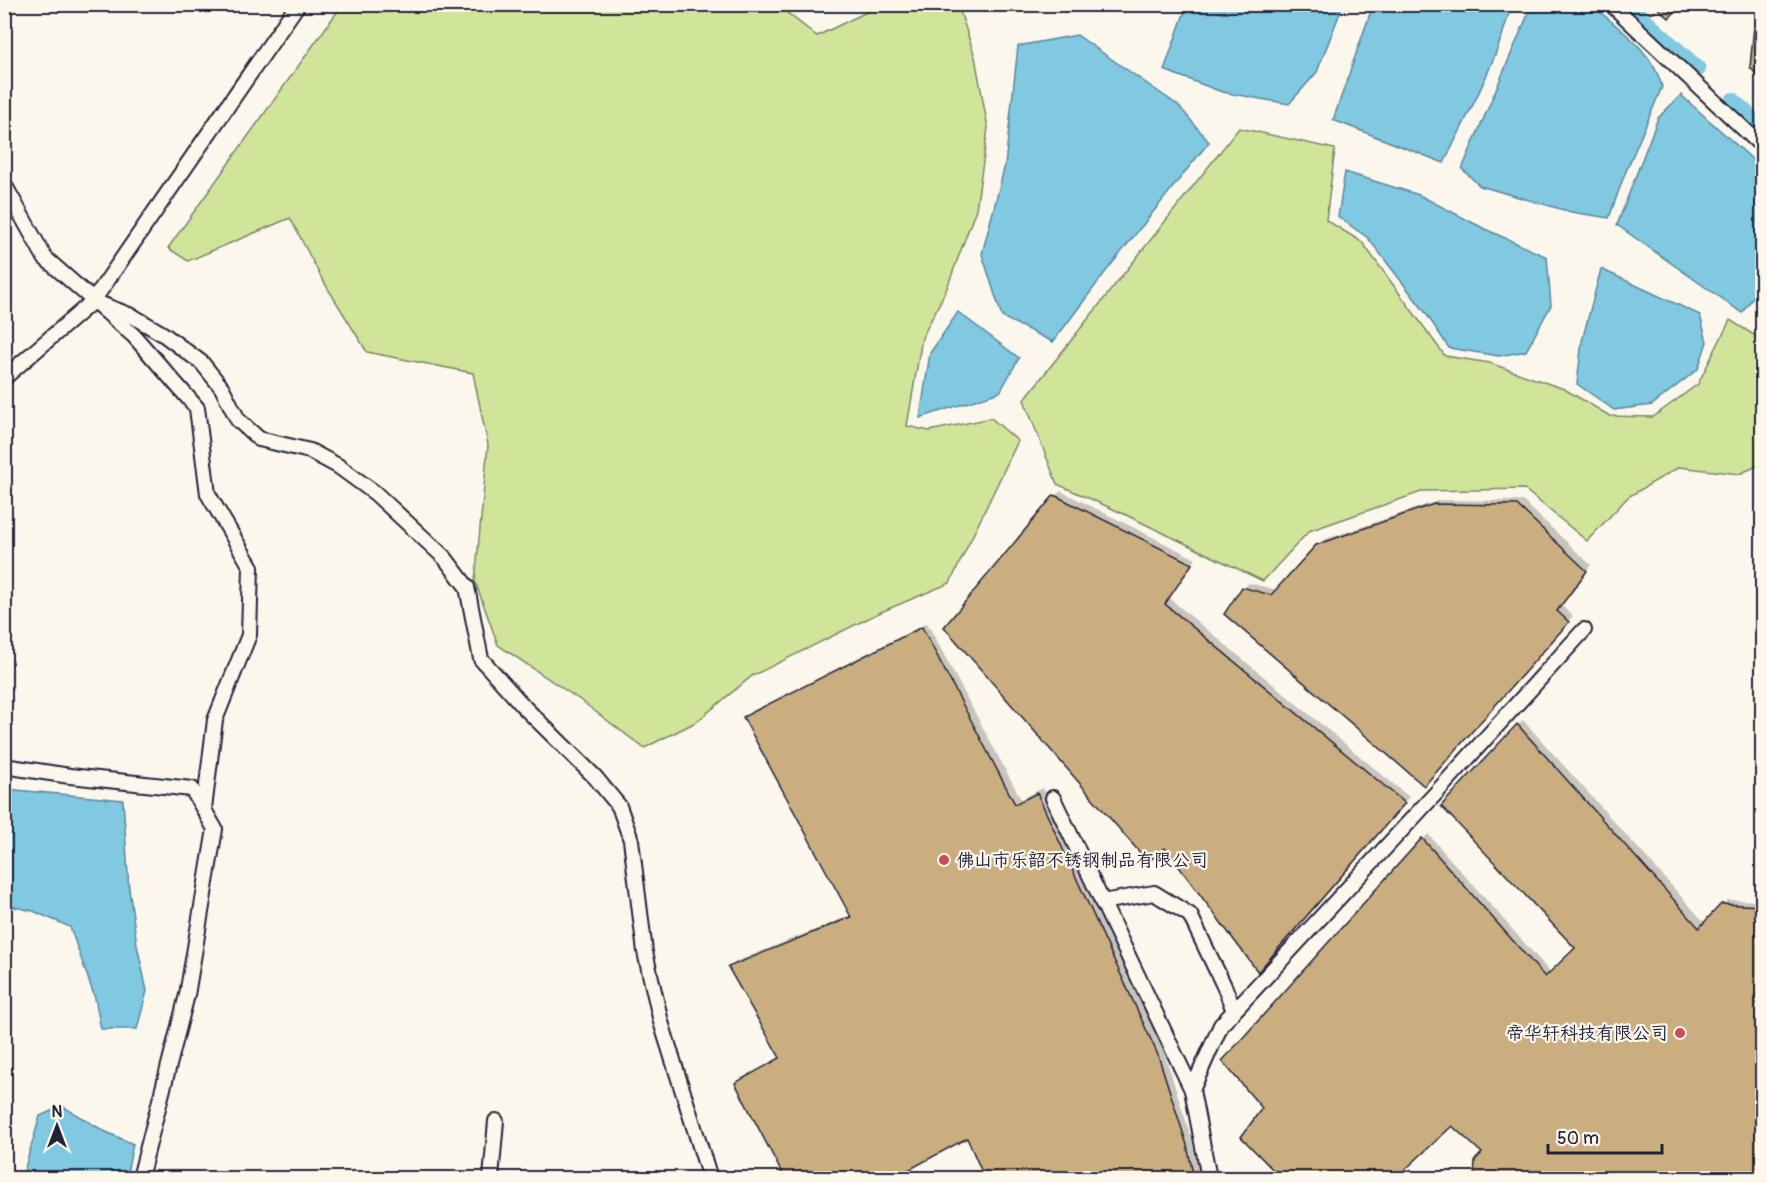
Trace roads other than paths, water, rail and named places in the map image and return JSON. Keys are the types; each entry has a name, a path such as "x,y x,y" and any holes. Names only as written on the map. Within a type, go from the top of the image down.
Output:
{"street":[{"path":"4,378 93,301 298,4"},
{"path":"1611,4 1762,146"},
{"path":"4,184 45,258 134,336 196,408 208,494 251,567 249,635 215,720 204,810"},
{"path":"93,301 134,317 163,334 202,363 222,388 238,420 259,439 310,451 339,466 375,493 446,558 467,587 481,659 525,708 595,777 619,806 631,840 645,952 661,1022 710,1179"},
{"path":"1192,1090 1221,1025 1584,630"},
{"path":"4,766 192,789 215,829 189,984 140,1179"},
{"path":"1053,798 1192,1090 1209,1179"},
{"path":"1102,902 1154,893 1190,915 1226,988 1234,1011"},
{"path":"491,1179 496,1121"}],"water":[{"path":"1187,4 1343,5 1317,72 1289,104 1222,92 1164,70"},
{"path":"1373,5 1511,5 1491,66 1444,163 1333,120"},
{"path":"1532,5 1592,5 1634,41 1658,74 1662,87 1624,176 1609,218 1571,212 1480,186 1462,169"},
{"path":"1077,35 1179,106 1209,142 1053,342 1002,317 982,254 1005,165 1018,46"},
{"path":"1681,95 1762,168 1762,284 1742,313 1617,225 1658,118"},
{"path":"1345,172 1419,195 1485,229 1547,257 1551,305 1526,351 1499,356 1449,348 1425,312 1368,238 1338,217"},
{"path":"1601,269 1700,315 1707,342 1698,369 1652,405 1614,410 1577,384 1582,341"},
{"path":"958,312 1019,358 1000,392 920,418 930,353"},
{"path":"5,789 123,800 129,889 137,945 147,991 137,1029 101,1029 95,998 70,927 33,911 5,905"},
{"path":"62,1106 104,1131 133,1144 126,1178 22,1178 40,1116"}],"waterway":[{"path":"1627,4 1698,69"},
{"path":"1733,100 1762,128"}],"place":[{"name":"佛山市乐韶不锈钢制品有限公司","path":"944,860"},
{"name":"帝华轩科技有限公司","path":"1680,1033"}]}
